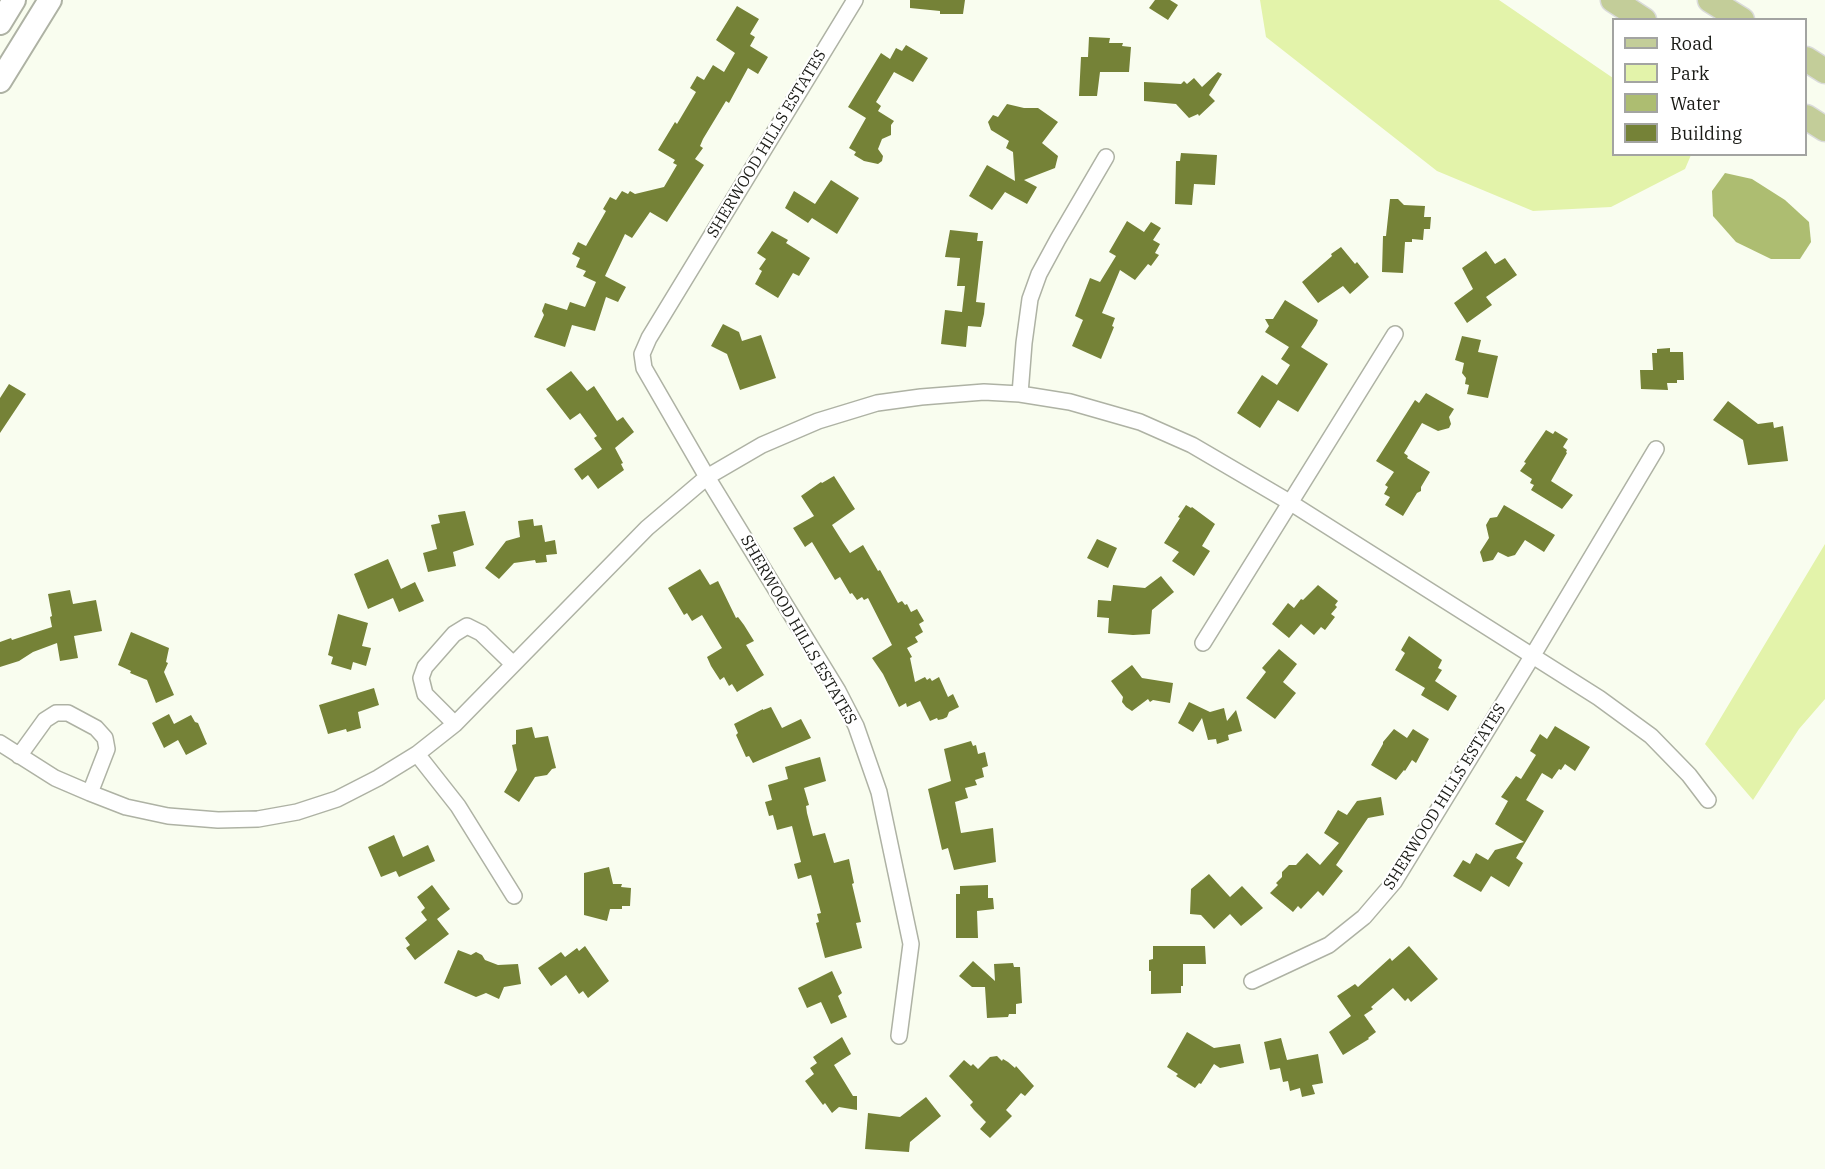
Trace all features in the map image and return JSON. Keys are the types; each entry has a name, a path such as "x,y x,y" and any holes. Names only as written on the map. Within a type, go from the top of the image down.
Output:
{"main road":[{"path":"0,23 14,0"},
{"path":"0,81 50,0"},
{"path":"1612,0 1641,18"},
{"path":"1710,0 1739,18"},
{"path":"1807,60 1825,71"},
{"path":"1807,118 1825,129"}],"street":[{"name":"SHERWOOD HILLS ESTATES","path":"855,0 649,338 642,354 644,368 707,477 838,691 856,726 879,792 911,944 899,1036"},
{"path":"1020,394 1030,299 1039,274 1106,157"},
{"path":"1203,643 1395,334"},
{"path":"0,743 55,778 126,807 168,816 218,820 258,819 297,812 337,799 417,754 455,724 647,528 707,477 762,446 809,425 877,403 984,392 1020,394 1070,402 1140,422 1192,445 1291,503 1599,698 1651,736 1689,775 1708,800"},
{"name":"SHERWOOD HILLS ESTATES","path":"1252,981 1329,945 1364,917 1394,882 1656,449"},
{"path":"455,724 425,694 421,678 425,667 454,634 468,626 481,633 513,664"},
{"path":"19,756 45,720 56,713 68,713 96,728 105,738 107,749 90,793"},
{"path":"417,754 458,806 514,896"}],"green space":[{"path":"1260,0 1499,0 1612,77 1612,156 1691,156 1685,169 1611,207 1533,211 1437,171 1266,37"},
{"path":"1825,544 1825,699 1799,729 1753,800 1705,744"}],"water":[{"path":"1725,173 1752,179 1785,200 1809,222 1811,242 1800,259 1771,259 1736,242 1713,216 1712,191"}],"building":[{"path":"910,0 965,0 963,14 940,14 940,11 910,8"},
{"path":"1155,0 1170,0 1178,5 1168,20 1149,8"},
{"path":"737,6 759,19 750,34 755,37 750,46 768,57 758,74 748,68 729,103 726,101 703,139 700,146 703,148 695,159 704,165 667,222 650,212 632,238 625,234 605,276 626,287 618,302 606,297 595,331 572,325 565,347 534,337 544,315 542,311 545,303 567,310 570,302 585,307 596,282 583,276 586,271 576,267 580,258 572,254 578,242 586,246 606,211 603,209 610,197 616,200 622,191 635,194 664,187 677,165 673,163 675,160 658,150 696,92 690,88 697,76 704,80 713,65 724,72 735,53 716,40"},
{"path":"1089,37 1110,38 1109,43 1123,43 1122,46 1131,47 1129,72 1100,72 1097,96 1079,96 1081,57 1088,57"},
{"path":"906,45 928,58 913,82 894,72 876,102 881,106 878,111 894,121 891,125 891,135 882,139 878,149 883,156 882,161 878,164 864,161 854,155 856,152 849,148 866,118 848,107 881,53 890,59 896,48 902,51"},
{"path":"1218,72 1222,74 1209,95 1215,101 1199,116 1198,114 1189,118 1176,104 1144,101 1144,82 1181,84 1184,81 1187,84 1194,78 1202,87"},
{"path":"1007,104 1038,108 1058,122 1042,143 1058,156 1055,168 1024,180 1037,187 1027,204 1005,192 992,210 969,196 987,165 1015,181 1013,152 1006,148 1009,141 991,130 988,122 993,115 998,117"},
{"path":"1181,153 1217,155 1215,185 1194,184 1192,205 1175,204 1176,161 1180,161"},
{"path":"831,180 859,198 837,234 812,218 808,223 785,208 794,191 815,204"},
{"path":"1390,199 1398,199 1404,205 1425,206 1424,217 1431,217 1430,229 1424,229 1423,240 1412,239 1412,242 1405,242 1403,273 1382,272 1383,236 1386,236"},
{"path":"1127,221 1144,232 1151,222 1161,228 1153,240 1160,244 1155,253 1159,255 1151,266 1148,264 1135,280 1120,270 1102,313 1115,318 1112,326 1114,327 1101,359 1072,346 1083,320 1075,316 1090,278 1100,282 1116,256 1109,252"},
{"path":"950,230 978,233 977,241 983,241 976,302 985,303 984,314 981,327 968,326 966,347 941,344 945,310 962,312 965,286 957,286 960,258 945,257"},
{"path":"772,231 788,240 786,243 810,258 799,276 793,273 778,298 755,284 762,271 759,269 766,259 757,253"},
{"path":"1341,247 1369,277 1350,294 1343,286 1318,303 1302,282"},
{"path":"1486,251 1495,264 1505,258 1517,275 1486,297 1492,305 1467,323 1454,303 1473,289 1462,268"},
{"path":"1285,300 1318,320 1301,347 1328,364 1298,412 1278,400 1260,428 1237,413 1262,375 1277,385 1290,365 1281,359 1289,347 1265,332 1269,326 1265,319 1273,319"},
{"path":"723,324 739,332 742,341 761,335 776,378 740,390 727,354 711,346"},
{"path":"1462,336 1481,340 1478,352 1498,356 1488,398 1467,394 1469,385 1465,384 1466,378 1462,373 1464,363 1455,360"},
{"path":"1670,348 1670,352 1683,352 1684,380 1667,383 1668,390 1641,389 1640,370 1653,370 1652,353 1657,353 1657,349"},
{"path":"571,371 587,391 594,386 617,421 623,417 634,432 615,448 624,470 598,489 588,475 582,480 574,469 602,449 594,438 597,436 580,413 570,420 546,389"},
{"path":"9,384 26,394 0,433 0,398"},
{"path":"1426,393 1454,409 1449,417 1451,424 1449,428 1438,431 1422,423 1404,453 1408,456 1407,458 1430,472 1421,491 1417,493 1403,516 1385,505 1390,497 1384,494 1388,487 1385,485 1394,472 1376,461 1415,400 1419,403"},
{"path":"1728,401 1758,424 1773,422 1774,428 1783,426 1788,461 1748,465 1743,440 1713,420"},
{"path":"1546,430 1553,434 1555,431 1568,439 1563,447 1567,453 1551,481 1573,495 1562,509 1531,490 1534,485 1530,483 1532,479 1520,471"},
{"path":"834,476 855,509 832,525 850,553 863,545 898,603 902,601 905,605 907,604 911,612 917,609 924,621 919,624 923,632 915,637 918,642 907,648 912,657 910,658 915,682 925,677 932,681 939,677 948,697 953,694 959,707 949,712 943,719 938,720 937,718 930,721 920,701 907,707 906,703 899,707 883,674 872,658 892,645 868,598 864,600 862,597 857,600 852,593 850,594 840,577 835,580 812,542 805,547 793,528 814,516 801,496"},
{"path":"1186,505 1215,524 1202,546 1210,551 1194,576 1172,561 1179,552 1164,543"},
{"path":"1504,505 1555,535 1544,552 1525,540 1515,555 1508,557 1498,552 1493,560 1483,562 1480,552 1489,538 1486,525 1490,518 1497,517"},
{"path":"465,511 474,545 453,552 456,566 428,572 423,553 437,549 431,525 440,523 438,515"},
{"path":"533,519 534,526 542,525 545,542 555,540 557,554 546,555 547,562 536,563 535,560 514,563 499,579 485,568 506,541 520,537 518,521"},
{"path":"1097,539 1117,548 1108,568 1087,558"},
{"path":"388,559 401,589 415,582 424,601 399,612 393,598 368,609 354,574"},
{"path":"700,569 710,585 718,581 736,618 738,617 754,641 746,645 764,675 737,692 732,684 729,686 724,677 720,680 711,666 707,657 722,648 702,615 692,621 687,613 684,615 668,588"},
{"path":"1161,576 1174,592 1152,610 1150,634 1108,633 1109,618 1097,617 1098,600 1111,601 1113,585 1145,588"},
{"path":"1318,585 1338,601 1335,605 1337,607 1331,614 1335,617 1325,630 1321,627 1314,635 1301,624 1289,638 1272,624 1288,603 1294,608"},
{"path":"70,590 73,604 96,600 102,631 74,636 78,658 60,661 57,643 33,652 19,661 0,667 0,642 52,627 48,594"},
{"path":"338,614 368,623 362,646 371,648 366,666 353,662 351,670 331,664 333,657 328,655"},
{"path":"131,632 169,648 166,662 168,663 164,672 174,695 156,703 147,680 118,665"},
{"path":"1409,636 1442,660 1438,668 1442,670 1435,681 1457,696 1448,711 1421,695 1425,688 1395,670 1405,653 1401,650"},
{"path":"1279,649 1297,664 1283,682 1296,693 1275,719 1246,698 1266,672 1262,668"},
{"path":"1132,665 1142,678 1173,683 1170,703 1153,700 1150,702 1148,699 1132,711 1126,707 1122,702 1123,697 1111,681"},
{"path":"374,688 379,705 358,712 361,728 328,734 319,705"},
{"path":"1189,702 1210,712 1224,708 1227,721 1236,710 1242,731 1228,735 1229,740 1217,744 1216,739 1208,740 1202,718 1193,732 1178,723"},
{"path":"771,707 782,728 801,719 811,738 753,763 749,756 746,757 736,735 738,733 734,724"},
{"path":"169,714 174,724 191,715 198,723 207,744 186,755 178,740 164,748 152,723"},
{"path":"1555,726 1590,747 1575,771 1565,764 1552,779 1542,773 1526,800 1544,811 1516,858 1523,863 1509,887 1491,876 1481,892 1453,876 1463,860 1470,864 1476,853 1488,860 1495,850 1524,842 1495,824 1508,801 1501,797 1516,776 1521,779 1536,755 1530,751 1540,734 1547,739"},
{"path":"532,727 535,738 548,736 556,768 547,775 535,777 519,802 504,792 517,770 512,745 516,744 516,730"},
{"path":"1394,729 1407,738 1413,729 1429,739 1416,763 1412,760 1396,780 1371,765 1383,742"},
{"path":"971,741 973,746 976,745 978,754 985,752 988,766 982,768 984,777 975,780 977,785 965,788 968,798 955,802 961,833 993,828 996,862 954,870 948,848 942,850 928,789 951,781 944,749"},
{"path":"820,757 826,781 804,788 809,805 806,806 807,813 813,836 825,833 834,863 849,859 861,922 856,923 862,948 825,958 816,923 819,922 817,914 821,913 811,875 798,879 794,864 801,862 792,826 777,830 773,815 769,816 765,802 772,800 768,785 788,779 785,767"},
{"path":"1381,797 1384,815 1368,818 1336,865 1343,871 1323,896 1318,891 1301,909 1298,906 1293,912 1270,893 1278,885 1276,883 1282,877 1282,872 1289,865 1296,865 1307,853 1320,865 1339,843 1324,833 1338,810 1347,815 1357,801"},
{"path":"394,835 403,857 428,845 435,861 399,877 396,871 381,877 368,847"},
{"path":"609,867 613,884 622,884 621,887 631,888 630,906 610,909 607,921 584,915 584,873"},
{"path":"1209,874 1230,897 1242,886 1263,908 1241,926 1230,914 1214,929 1201,915 1190,914 1191,889"},
{"path":"432,885 450,909 437,919 449,934 415,960 406,948 410,945 405,938 427,920 421,912 425,908 417,897"},
{"path":"988,885 988,898 993,898 994,909 977,911 978,938 956,938 956,894 960,894 960,886"},
{"path":"585,946 609,981 588,998 583,991 579,994 566,975 551,986 538,968 561,952 565,957 577,948 579,951"},
{"path":"1153,946 1205,946 1206,964 1183,964 1181,993 1151,994 1149,960 1153,959"},
{"path":"1409,946 1438,979 1411,1002 1408,998 1405,1001 1393,988 1364,1015 1376,1032 1343,1055 1329,1032 1351,1016 1337,996 1355,984 1358,987 1390,958 1392,961"},
{"path":"458,950 471,955 476,952 485,960 498,965 518,964 521,984 504,987 499,999 486,993 476,997 444,983"},
{"path":"973,961 995,981 994,964 1013,963 1014,967 1020,967 1022,1003 1016,1004 1016,1014 1009,1014 1008,1017 987,1018 985,987 972,987 959,976"},
{"path":"832,971 842,993 838,996 847,1017 831,1024 821,1002 807,1008 798,988"},
{"path":"1187,1032 1214,1048 1240,1044 1244,1063 1220,1068 1214,1064 1201,1084 1199,1083 1195,1088 1176,1076 1178,1074 1167,1067"},
{"path":"842,1037 851,1054 834,1065 853,1096 857,1096 857,1110 839,1107 832,1113 805,1081 814,1074 810,1068 817,1063 813,1057"},
{"path":"1281,1038 1287,1060 1318,1054 1323,1083 1312,1085 1315,1094 1302,1097 1300,1088 1290,1091 1288,1081 1283,1082 1280,1068 1270,1070 1264,1042"},
{"path":"997,1056 1015,1068 1016,1066 1034,1086 1025,1096 1021,1093 1006,1110 1012,1116 990,1138 980,1129 986,1122 970,1105 973,1102 949,1076 964,1060 978,1069 990,1057"},
{"path":"926,1097 941,1116 910,1142 909,1152 865,1149 868,1113 900,1117"}]}
